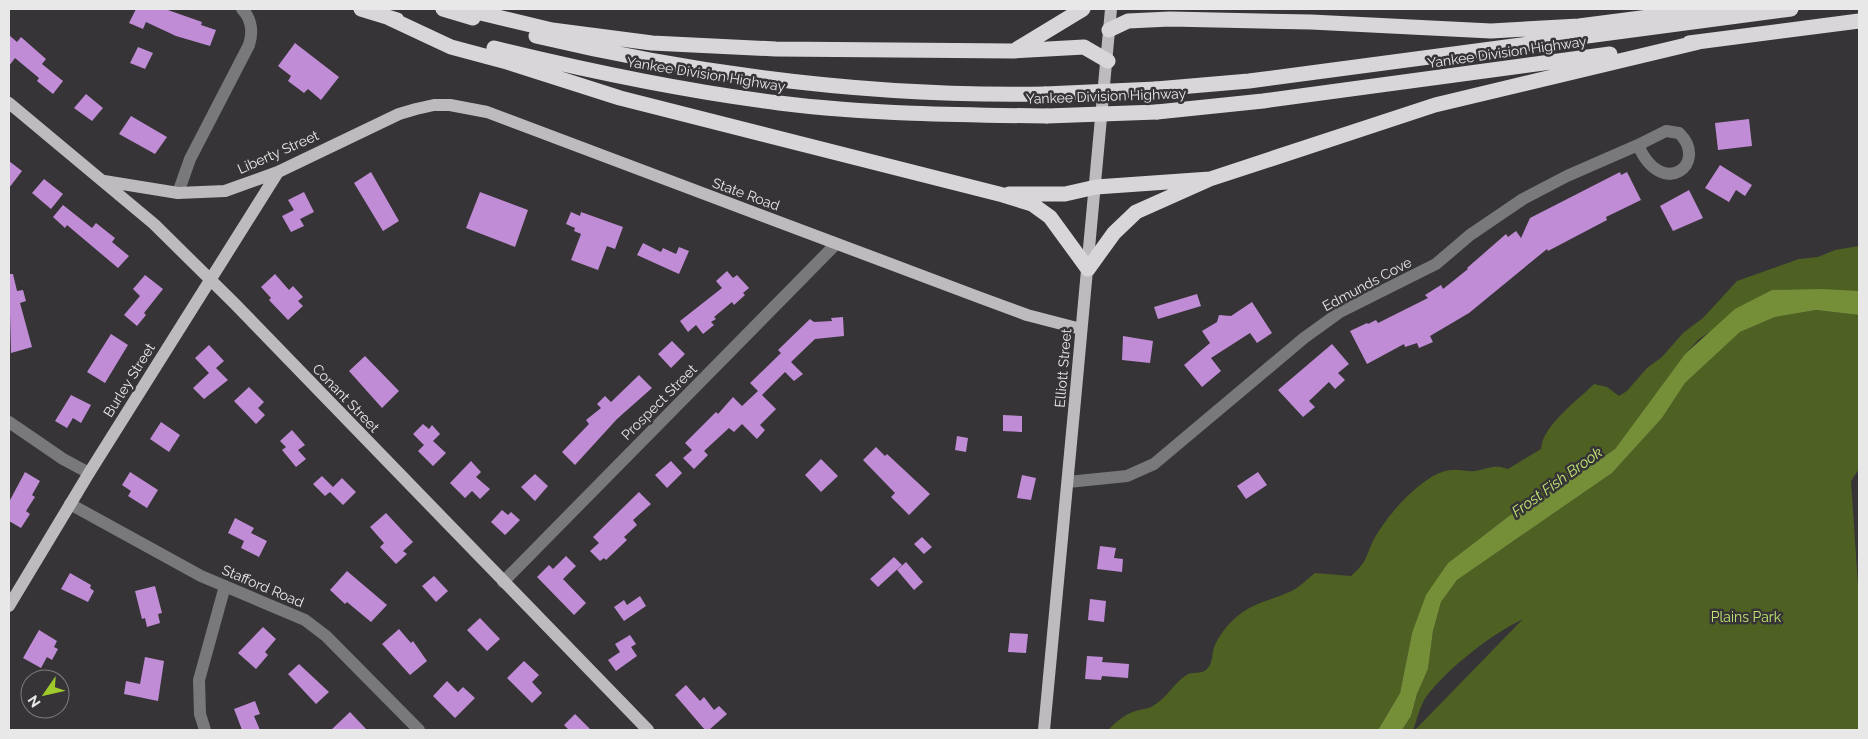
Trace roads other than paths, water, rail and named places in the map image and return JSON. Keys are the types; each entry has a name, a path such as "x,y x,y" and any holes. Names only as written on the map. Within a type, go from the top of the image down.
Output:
{"highway":[{"name":"Yankee Division Highway","path":"360,9 536,58 690,90 780,103 877,112 1047,116 1157,112 1263,101 1859,21"},
{"name":"Yankee Division Highway","path":"443,9 575,46 729,75 801,84 890,91 993,95 1156,89 1249,81 1791,9"},
{"path":"464,9 552,30 652,43 776,49 1013,51 1084,47 1108,60"},
{"path":"1013,51 1083,9"},
{"path":"1188,9 1210,19"},
{"path":"1109,30 1128,20 1210,19 1491,31 1579,26 1711,9 1752,9"},
{"path":"389,18 451,46 620,98 1003,194 1032,204 1050,217 1088,269 1114,233 1136,212 1210,179 1435,105 1699,42"},
{"path":"1003,194 1065,194 1096,187 1210,179"}],"main road":[{"name":"Elliott Street","path":"1044,730 1108,60 1111,9"},
{"name":"Conant Street","path":"9,103 154,224 648,730"},
{"name":"State Road","path":"399,114 434,105 487,112 1027,315 1081,330"},
{"name":"Liberty Street","path":"104,181 178,193 225,191 278,172 399,114"},
{"name":"Burley Street","path":"9,606 209,279 278,172"}],"street":[{"path":"178,193 190,159 249,45 252,36 250,22 242,9"},
{"name":"Edmunds Cove","path":"1068,482 1127,476 1154,464 1297,344 1340,312 1436,264 1470,236 1524,198 1567,176 1638,145"},
{"name":"Prospect Street","path":"503,582 836,244"},
{"path":"9,422 89,473"},
{"name":"Stafford Road","path":"70,504 201,576 305,620 326,636 419,730"},
{"path":"206,730 200,714 199,680 225,586"}],"water label":[{"name":"Frost Fish Brook","path":"1557,482"}],"park label":[{"name":"Plains Park","path":"1746,617"}]}
